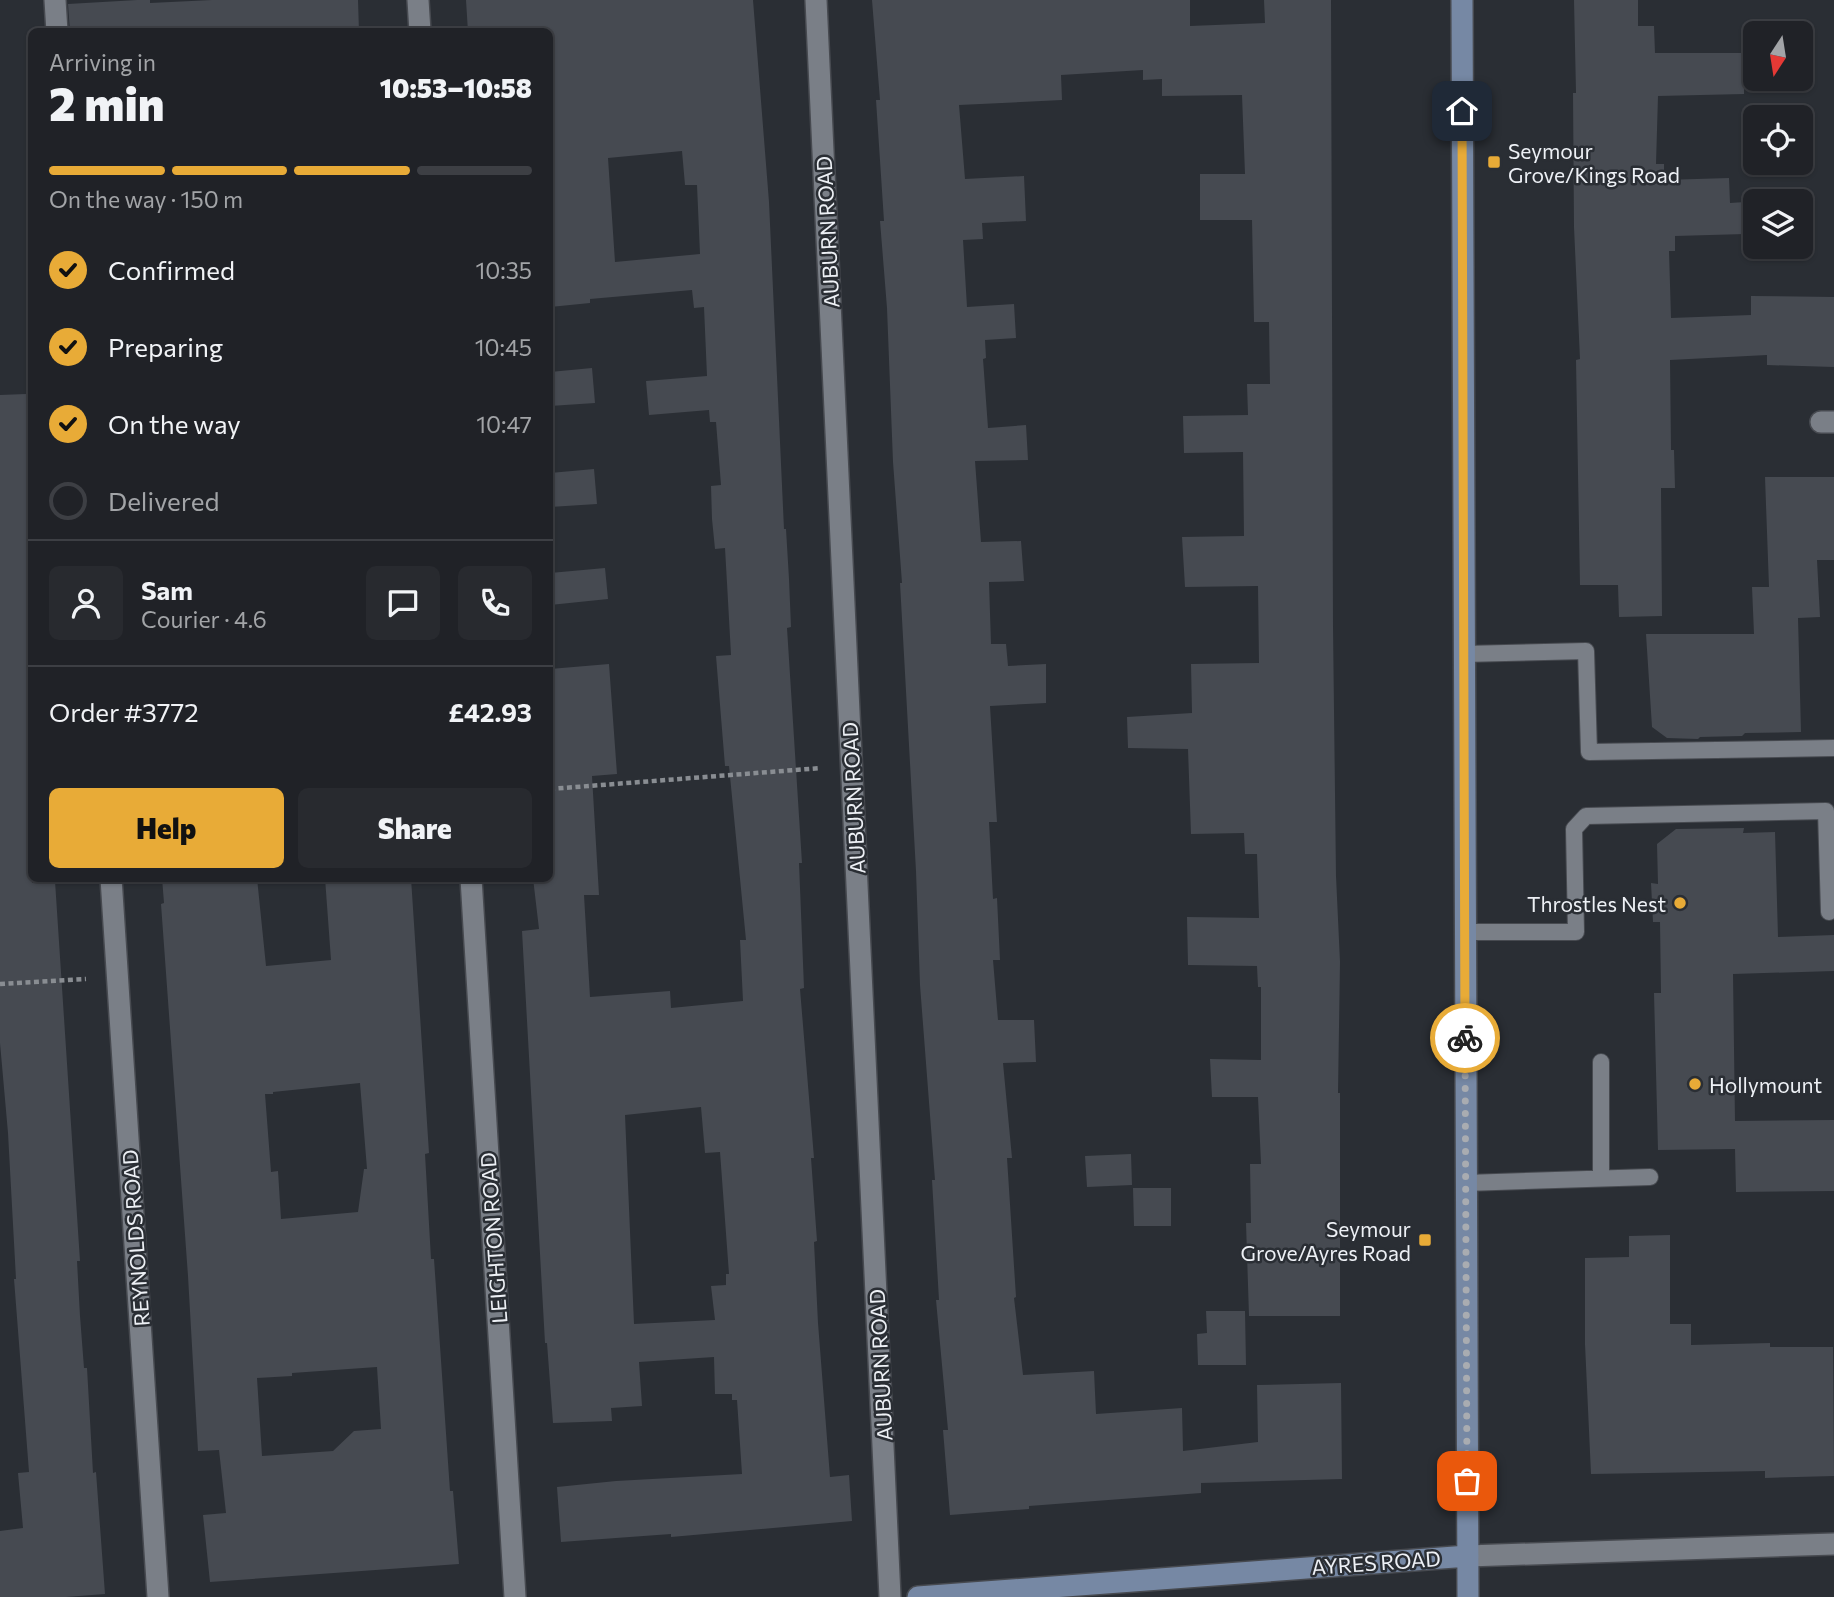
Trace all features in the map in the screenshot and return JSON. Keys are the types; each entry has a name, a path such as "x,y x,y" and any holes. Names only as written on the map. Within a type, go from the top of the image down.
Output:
{"main road":[{"path":"1462,0 1468,1597"},
{"name":"AYRES ROAD","path":"918,1597 1468,1556"}],"street":[{"path":"55,0 57,28"},
{"path":"418,0 420,28"},
{"name":"AUBURN ROAD","path":"816,0 890,1597"},
{"name":"REYNOLDS ROAD","path":"111,882 158,1597"},
{"name":"LEIGHTON ROAD","path":"471,882 515,1597"},
{"name":"AYRES ROAD","path":"1468,1556 1834,1544"}],"lane":[{"path":"1464,654 1586,651 1589,752 1834,748"},
{"path":"1465,932 1576,932 1574,829 1587,816 1826,811 1829,912"},
{"path":"1601,1062 1601,1178"},
{"path":"1466,1183 1650,1177"}],"path":[{"path":"553,789 852,766"},
{"path":"0,984 118,977"}],"building":[{"path":"137,0 150,0 150,3 212,0 358,0 359,28 70,28 68,4"},
{"path":"466,0 753,0 769,202 784,529 789,579 791,627 787,628 802,863 799,863 804,988 800,989 814,1158 811,1158 817,1241 814,1242 818,1323 830,1477 849,1475 852,1521 671,1537 671,1534 561,1542 557,1487 742,1474 737,1400 732,1400 732,1394 715,1394 714,1357 639,1362 642,1406 611,1408 612,1421 553,1423 545,1343 522,931 539,929 533,882 553,882 553,669 609,664 617,774 592,776 599,895 584,895 590,997 670,991 671,1008 743,1001 740,940 746,940 729,766 725,766 716,656 731,655 725,548 715,549 712,519 711,486 721,485 716,422 710,422 709,410 649,415 646,381 707,376 704,307 694,308 692,290 590,299 590,303 553,307 553,28 468,28","holes":["682,151 685,185 697,185 700,254 615,262 608,158","701,1107 705,1153 720,1152 729,1274 726,1274 726,1285 711,1286 715,1320 634,1324 625,1115"]},
{"path":"872,0 1190,0 1190,26 1265,23 1264,0 1331,0 1333,626 1336,876 1340,962 1340,1316 1249,1316 1246,1223 1251,1223 1250,1164 1261,1164 1258,1097 1212,1097 1210,1059 1261,1060 1261,987 1258,987 1257,966 1188,965 1187,917 1259,918 1257,854 1245,854 1244,833 1191,834 1188,749 1128,748 1127,717 1192,713 1191,664 1259,663 1258,586 1185,587 1182,537 1244,536 1243,452 1184,453 1183,416 1248,415 1247,384 1270,384 1269,322 1254,322 1252,220 1200,220 1200,174 1245,174 1242,95 1162,96 1162,79 1143,80 1143,70 1061,75 1062,100 959,105 965,179 1024,176 1026,221 982,223 983,239 963,240 967,307 1014,304 1016,338 985,340 986,358 983,359 988,428 1026,425 1028,460 975,461 981,542 1021,541 1024,581 989,582 991,644 1006,644 1008,666 1046,664 1046,703 990,706 997,822 989,822 993,899 997,898 1000,960 993,960 998,1020 1034,1020 1036,1062 1003,1063 1012,1158 1007,1158 1014,1298 1023,1375 1094,1371 1096,1414 1182,1408 1183,1451 1258,1442 1257,1385 1341,1383 1342,1479 1201,1483 1201,1493 950,1515 943,1430 948,1430 936,1300 939,1300 932,1180 935,1180 920,985 902,583 880,221 884,221 876,100 880,100"},
{"path":"1574,0 1638,0 1638,26 1654,26 1655,53 1743,53 1744,94 1658,96 1656,164 1664,164 1664,180 1729,178 1730,203 1743,202 1743,234 1675,236 1675,251 1669,251 1671,318 1751,315 1751,296 1834,297 1834,367 1767,365 1767,355 1670,360 1671,450 1674,450 1675,488 1661,488 1662,616 1619,617 1618,585 1580,585 1576,360 1580,359 1574,227 1573,93 1576,93"},
{"path":"592,368 595,403 553,406 553,372"},
{"path":"26,394 28,882 55,882 80,1261 77,1261 80,1316 84,1368 87,1368 93,1473 96,1472 105,1594 66,1597 0,1597 0,1531 23,1528 18,1473 29,1472 0,1043 0,395"},
{"path":"594,469 597,504 553,507 553,473"},
{"path":"1765,477 1834,477 1834,560 1817,560 1820,617 1798,618 1801,732 1745,733 1742,736 1698,739 1667,738 1652,727 1646,634 1754,634 1752,587 1769,587"},
{"path":"605,568 608,599 553,605 553,573"},
{"path":"1744,828 1743,833 1775,832 1778,937 1834,935 1834,971 1733,974 1735,1121 1834,1120 1834,1191 1736,1192 1735,1149 1658,1150 1654,993 1661,993 1660,922 1653,922 1651,883 1658,884 1657,844 1676,829"},
{"path":"162,882 257,882 266,966 331,960 325,882 411,882 429,1153 425,1154 431,1259 434,1259 450,1491 453,1491 459,1564 210,1582 203,1515 226,1513 219,1450 198,1451 161,904 164,903","holes":["360,1083 367,1169 364,1169 358,1212 281,1219 278,1171 271,1172 265,1094","377,1367 381,1429 354,1431 333,1451 262,1456 257,1378"]},
{"path":"1131,1154 1132,1185 1087,1187 1085,1156"},
{"path":"1133,1188 1171,1188 1171,1226 1134,1226"},
{"path":"1670,1235 1670,1324 1691,1324 1691,1345 1770,1343 1770,1347 1833,1347 1834,1476 1765,1478 1765,1471 1591,1474 1585,1344 1585,1258 1629,1257 1629,1236"},
{"path":"1206,1311 1245,1311 1246,1365 1198,1365 1197,1334 1207,1333"}],"way so far":[{"path":"1465,1038 1467,1481"}],"place":[{"name":"Seymour Grove/Kings Road","path":"1494,162"},
{"name":"Throstles Nest","path":"1680,903"},
{"name":"Hollymount","path":"1695,1084"},
{"name":"Seymour Grove/Ayres Road","path":"1425,1240"}],"route":[{"path":"1462,111 1465,1038"}]}
